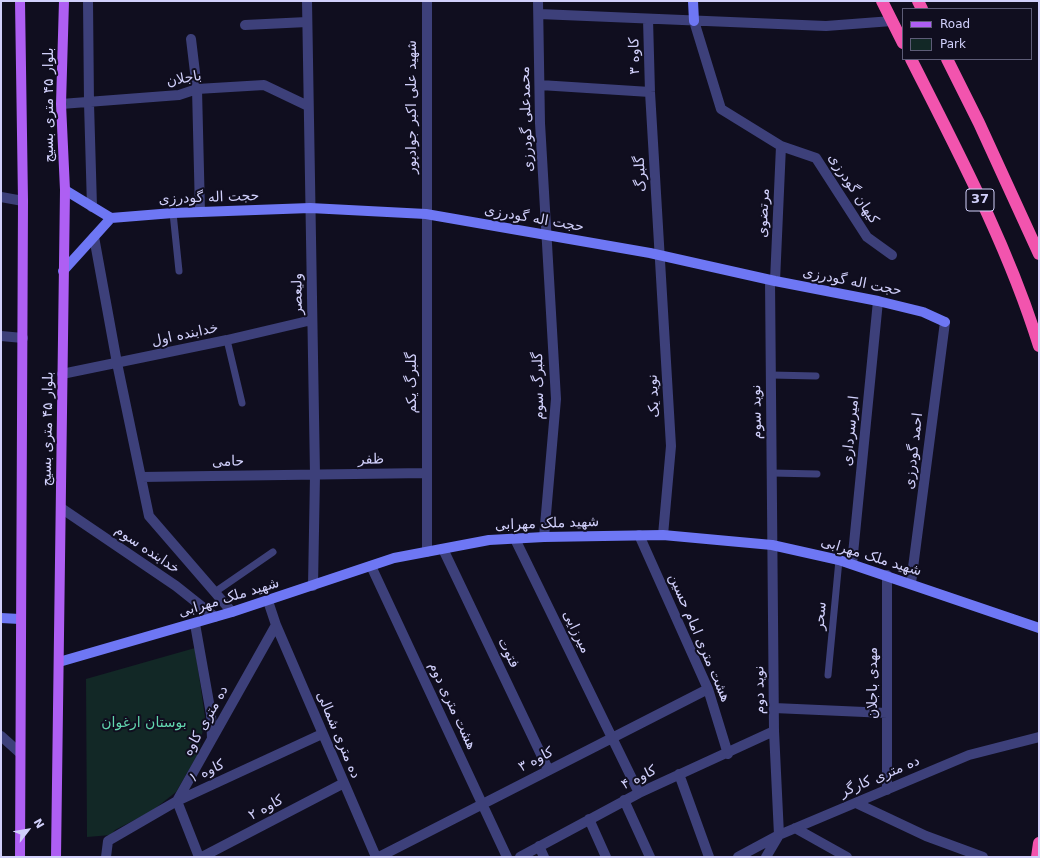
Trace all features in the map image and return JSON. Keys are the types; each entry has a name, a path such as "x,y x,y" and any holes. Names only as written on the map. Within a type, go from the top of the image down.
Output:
{"highway":[{"path":"882,1 902,41"},
{"name":"37","path":"911,60 968,175 1000,245 1023,300 1039,346"},
{"name":"37","path":"948,60 983,130 1039,254"},
{"path":"1037,857 1039,843"}],"main road":[{"name":"بلوار ۴۵ متری بسیج","path":"20,1 23,201 20,857"},
{"name":"بلوار ۴۵ متری بسیج","path":"56,857 65,190 61,104 64,1"}],"street":[{"path":"88,1 92,206"},
{"name":"ولیعصر","path":"307,1 315,475 313,586"},
{"name":"شهید علی اکبر جوادپور","path":"426,214 427,1"},
{"name":"محمدعلی گودرزی","path":"538,1 546,235"},
{"path":"692,1 694,20"},
{"path":"539,14 826,26 892,21"},
{"name":"کاوه ۳","path":"648,19 650,92"},
{"name":"کیهان گودرزی","path":"694,20 721,109 781,146 816,158 867,237 892,255"},
{"path":"245,25 307,22"},
{"path":"192,39 197,90 200,212"},
{"name":"باجلان","path":"61,104 179,95 197,90 264,85 308,106"},
{"path":"540,85 650,92"},
{"name":"گلبرگ","path":"650,92 659,256"},
{"name":"مرتضوی","path":"772,281 781,146"},
{"path":"63,271 111,218 65,190"},
{"path":"1,197 23,201"},
{"name":"حجت اله گودرزی","path":"111,218 173,213 310,208 426,214 659,256 772,281 878,301 923,312 945,322"},
{"name":"گلبرگ یکم","path":"426,214 427,552"},
{"name":"گلبرگ سوم","path":"544,537 556,399 546,235"},
{"path":"94,237 117,363 149,516 232,612"},
{"name":"نوید یک","path":"659,256 671,446 663,535"},
{"name":"نوید سوم","path":"772,281 772,545"},
{"name":"امیرسرداری","path":"852,564 878,301"},
{"name":"خدابنده اول","path":"62,374 227,340 312,320"},
{"name":"احمد گودرزی","path":"911,583 945,322"},
{"path":"1,336 23,338"},
{"name":"ظفر","path":"315,475 426,473"},
{"name":"حامی","path":"141,477 315,475"},
{"name":"خدابنده سوم","path":"61,508 176,586 215,617"},
{"name":"هشت متری امام حسین","path":"639,535 708,689 728,754"},
{"name":"شهید ملک مهرابی","path":"59,662 195,624 394,558 489,540 544,537 663,535 772,545 852,564 1039,628"},
{"name":"میرزایی","path":"515,539 638,793"},
{"name":"نوید دوم","path":"772,545 774,731 779,835"},
{"name":"فتوت","path":"443,549 548,769"},
{"name":"هشت متری دوم","path":"371,566 507,857"},
{"name":"مهدی باجلان","path":"887,576 887,790"},
{"path":"268,601 276,625"},
{"path":"1,618 20,618"},
{"path":"195,624 211,714 212,739"},
{"name":"ده متری شمالی","path":"276,625 322,734 377,857"},
{"name":"ده متری کاوه","path":"177,801 276,625"},
{"name":"کاوه ۳","path":"377,857 708,689"},
{"path":"774,708 887,713"},
{"name":"کاوه ۴","path":"520,857 589,818 638,793 728,754 774,731"},
{"name":"کاوه ۱","path":"106,857 108,841 177,801 322,734"},
{"path":"1,736 20,753"},
{"name":"ده متری کارگر","path":"738,857 779,835 969,755 1039,737"},
{"path":"679,774 709,857"},
{"name":"کاوه ۲","path":"201,857 344,783"},
{"path":"624,800 650,857"},
{"path":"177,801 201,857"},
{"path":"856,803 926,836 983,857"},
{"path":"589,818 606,857"},
{"path":"795,828 847,857"},
{"path":"766,857 779,835"},
{"path":"539,846 544,857"}],"lane":[{"path":"173,213 179,271"},
{"path":"227,340 242,403"},
{"path":"771,375 816,376"},
{"path":"772,473 818,474"},
{"path":"215,592 273,552"},
{"name":"سحر","path":"828,675 839,560"}],"green space":[{"name":"بوستان ارغوان","path":"195,648 205,717 199,752 176,792 152,811 115,830 111,835 87,837 86,679"}]}
